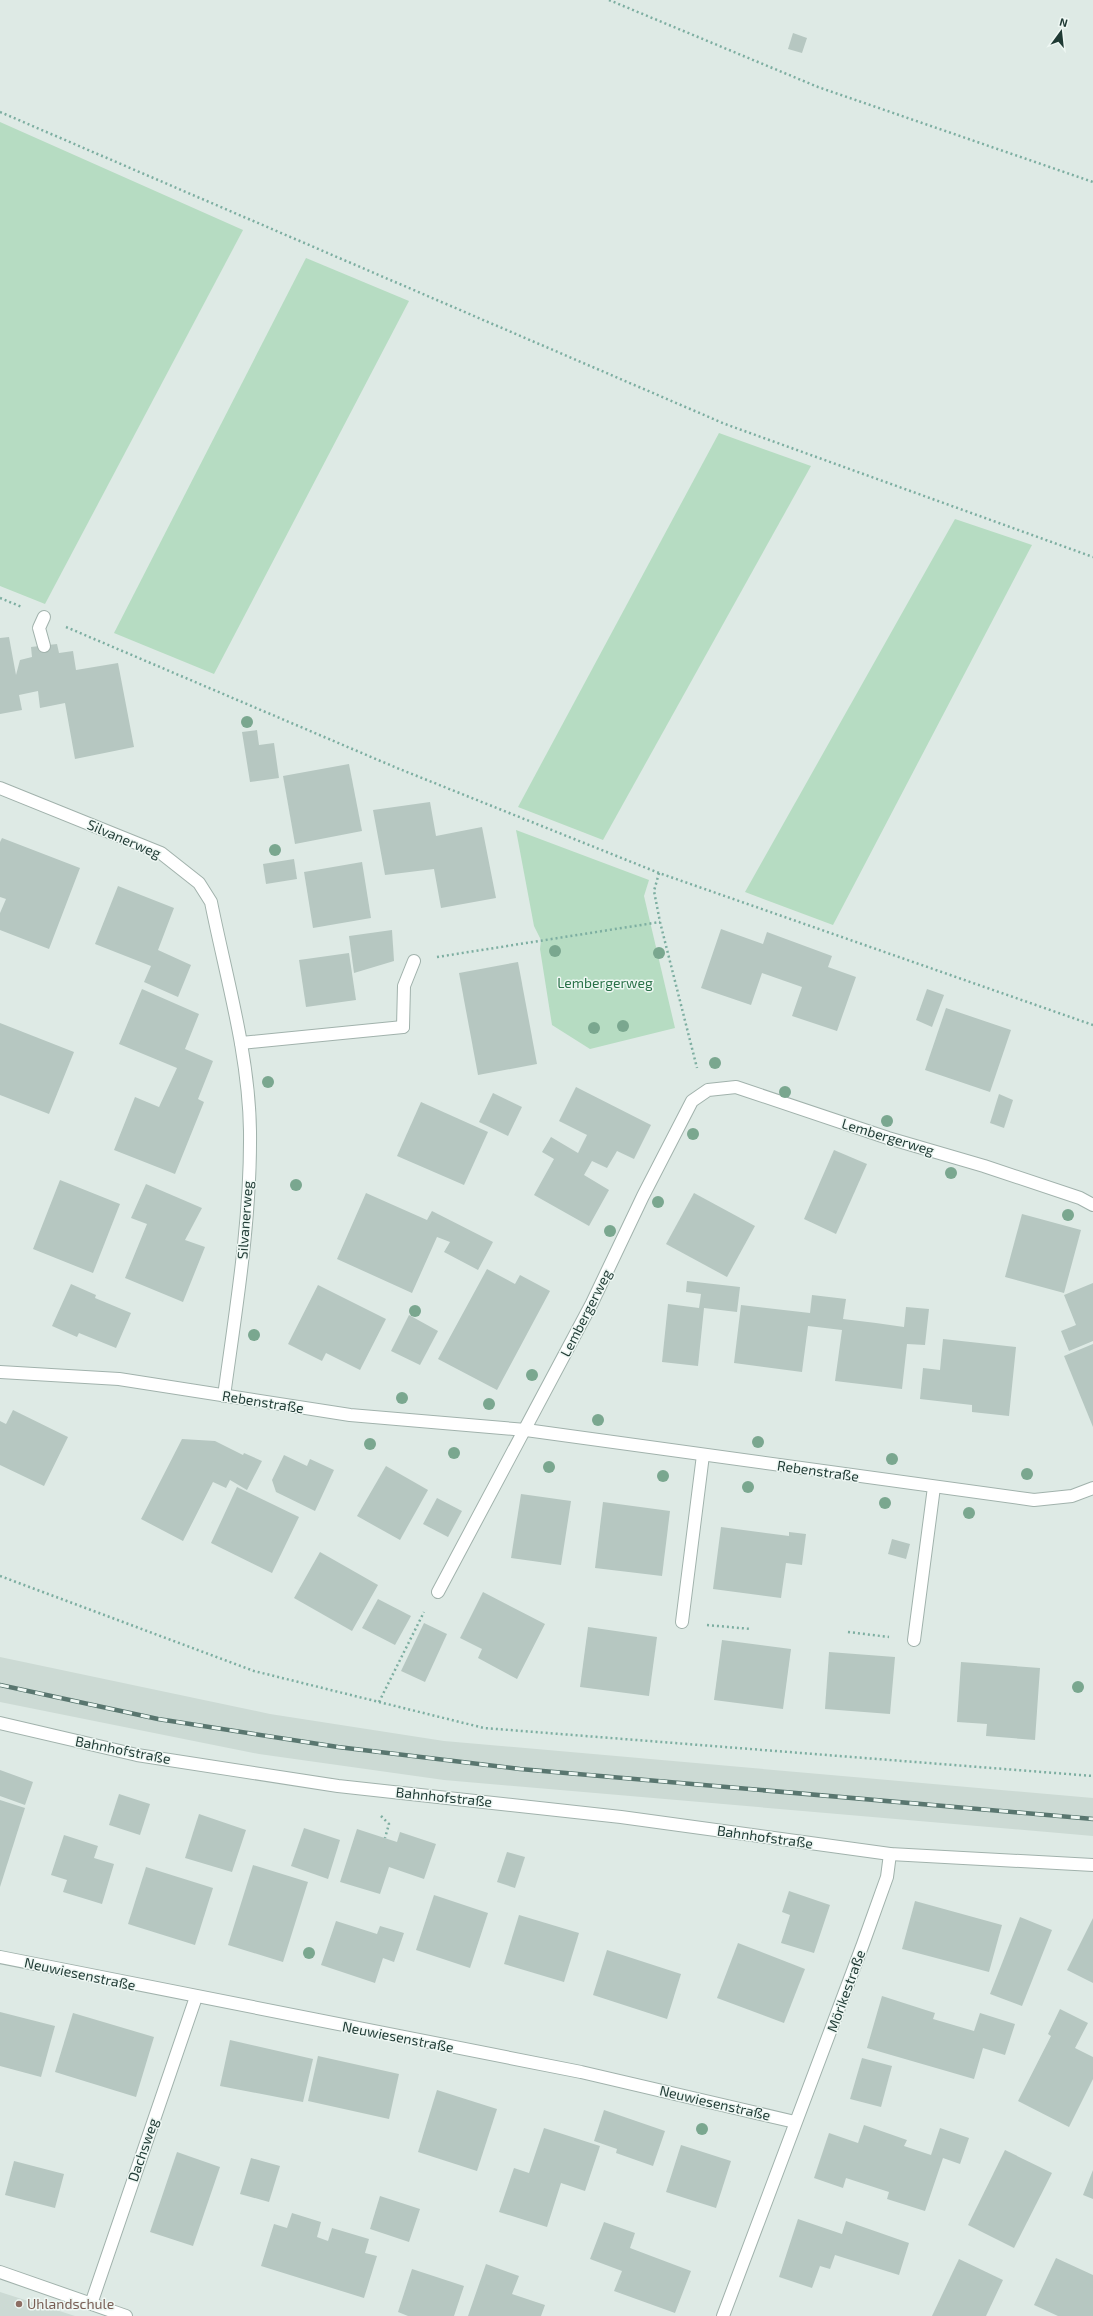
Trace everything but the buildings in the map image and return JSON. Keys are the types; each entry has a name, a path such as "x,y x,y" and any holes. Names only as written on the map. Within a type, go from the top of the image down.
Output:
{"street":[{"path":"44,617 39,628 44,646"},
{"name":"Silvanerweg","path":"0,788 161,852 199,883 211,902 241,1043 250,1131 244,1249 224,1396"},
{"path":"241,1043 403,1028 404,986 414,961"},
{"name":"Lembergerweg","path":"526,1430 592,1303 643,1196 692,1101 708,1090 736,1087 888,1138 984,1166 1080,1198 1093,1205"},
{"name":"Rebenstraße","path":"0,1372 119,1379 350,1415 526,1430 1034,1500 1072,1496 1093,1488"},
{"path":"438,1592 526,1430"},
{"path":"682,1622 703,1455"},
{"path":"914,1640 934,1487"},
{"name":"Bahnhofstraße","path":"0,1723 136,1755 338,1786 621,1817 890,1854"},
{"path":"890,1854 1093,1865"},
{"name":"Mörikestraße","path":"723,2316 795,2122 806,2099 884,1884 890,1854"},
{"name":"Neuwiesenstraße","path":"0,1957 581,2072 795,2122"},
{"name":"Dachsweg","path":"91,2304 196,1997"},
{"path":"0,2272 126,2316"}],"path":[{"path":"609,0 818,87 1093,182"},
{"path":"0,112 725,424 1093,557"},
{"path":"0,598 396,768 658,873 1093,1025"},
{"path":"658,873 654,891 660,922 697,1068 708,1090"},
{"path":"414,961 660,922"},
{"path":"0,1576 254,1671 484,1728 1093,1776"},
{"path":"379,1702 424,1613 438,1592"},
{"path":"682,1622 750,1629"},
{"path":"848,1632 914,1640"}],"shaded area":[{"path":"0,1657 270,1714 444,1741 1093,1798 1093,1836 444,1780 259,1754 0,1702"},
{"name":"Uhlandschule","path":"0,2292 75,2316 0,2316"}],"green space":[{"path":"0,122 243,230 45,604 0,586"},
{"path":"306,258 409,301 214,674 114,633"},
{"path":"719,433 811,466 603,840 518,807"},
{"path":"955,519 1032,545 833,925 745,892"},
{"name":"Lembergerweg","path":"516,830 649,880 644,896 675,1028 590,1049 552,1025 540,949 541,940 534,926"}],"railway":[{"path":"0,1685 158,1719 338,1747 520,1769 1093,1819"}],"place":[{"name":"Uhlandschule","path":"19,2304"}]}
